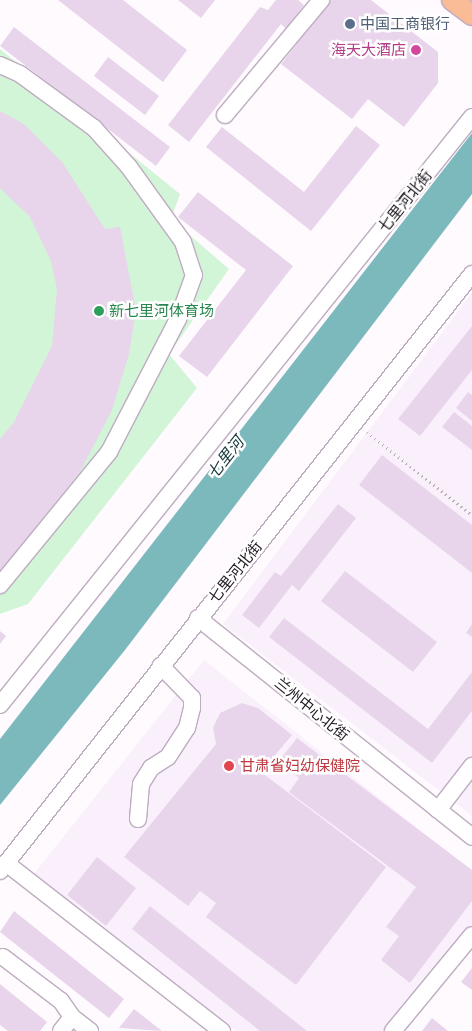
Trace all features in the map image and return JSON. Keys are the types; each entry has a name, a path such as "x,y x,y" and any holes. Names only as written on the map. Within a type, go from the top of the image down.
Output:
{"main road":[{"path":"452,0 472,15"}],"street":[{"path":"225,115 321,0"},
{"path":"0,65 20,74 94,128 130,167 183,242 194,275 178,318 109,452 0,585"},
{"name":"七里河北街","path":"0,705 472,117"},
{"name":"七里河北街","path":"3,867 198,618 472,274"},
{"name":"兰州中心北街","path":"198,618 472,836"},
{"path":"138,819 141,784 151,768 168,757 187,728 192,708 192,698 161,666"},
{"path":"438,810 472,766"},
{"path":"3,867 222,1031"},
{"path":"393,1031 472,935"},
{"path":"3,957 61,1001 72,1017 90,1031"},
{"path":"61,1031 72,1017"}],"path":[{"path":"355,422 472,515"}],"shaded area":[{"path":"472,293 472,816 223,624"},
{"name":"甘肃省妇幼保健院","path":"204,660 472,871 472,923 385,1031 236,1031 33,875"}],"green space":[{"name":"新七里河体育场","path":"0,49 180,194 171,219 229,269 169,354 197,388 28,604 0,614"}],"water":[{"name":"七里河","path":"472,133 472,194 125,650 0,805 0,739"}],"building":[{"path":"58,0 123,0 187,50 163,82"},
{"path":"178,0 215,0 201,18"},
{"path":"276,0 298,0 304,5 286,29 281,24 189,142 168,125 260,7 268,10"},
{"path":"331,0 371,0 438,52 438,83 404,127 368,99 352,119 281,64"},
{"path":"14,27 170,147 156,166 0,46"},
{"path":"108,57 159,96 145,115 94,76"},
{"path":"0,111 24,124 62,162 105,229 120,227 136,310 129,354 112,410 80,472 0,571 0,439 14,422 52,346 57,289 51,261 30,217 0,188"},
{"path":"356,126 380,145 311,231 206,147 222,127 304,192"},
{"path":"198,192 293,266 207,377 179,356 246,270 178,217"},
{"path":"472,326 472,370 420,436 398,419"},
{"path":"468,392 472,395 472,421 456,408"},
{"path":"454,412 472,426 472,450 442,427"},
{"path":"382,455 472,525 472,573 359,485"},
{"path":"338,504 356,518 299,591 292,585 259,628 242,615 275,572 281,576"},
{"path":"345,571 437,642 413,672 321,601"},
{"path":"284,618 428,729 472,672 472,711 432,763 269,637"},
{"path":"472,624 472,637 466,633"},
{"path":"0,631 6,636 0,644"},
{"path":"242,703 258,708 292,735 261,772 386,867 296,985 206,917 216,903 200,891 188,906 124,857 216,744 213,728 220,713"},
{"path":"297,738 472,870 472,901 410,983 381,960 399,936 386,927 416,887 289,792 299,778 278,762"},
{"path":"97,857 136,888 106,926 67,895"},
{"path":"150,906 307,1031 260,1031 132,929"},
{"path":"14,911 124,999 109,1018 0,932"},
{"path":"472,968 472,990 461,982"},
{"path":"0,984 47,1022 40,1031 8,1031 0,1025"},
{"path":"134,1009 162,1031 119,1028"},
{"path":"432,1018 448,1031 422,1031"}],"place":[{"name":"中国工商银行","path":"350,24"},
{"name":"海天大酒店","path":"416,50"},
{"name":"新七里河体育场","path":"99,311"},
{"name":"甘肃省妇幼保健院","path":"229,766"}]}
